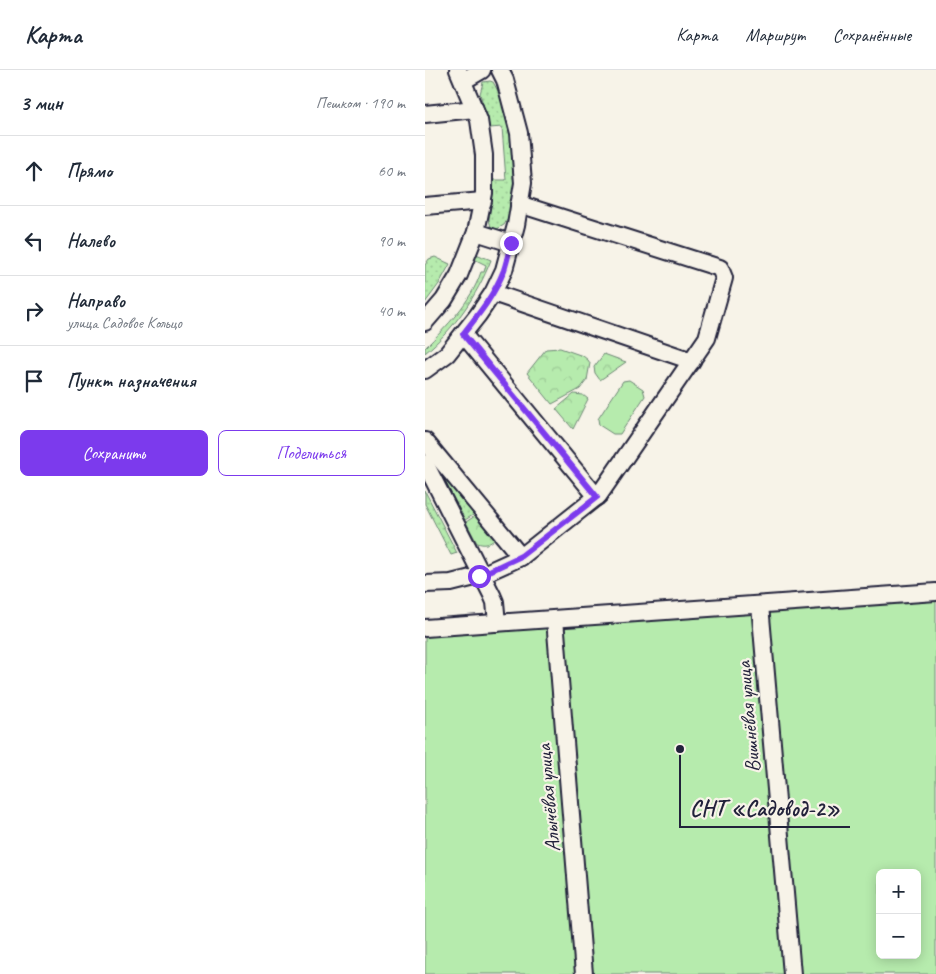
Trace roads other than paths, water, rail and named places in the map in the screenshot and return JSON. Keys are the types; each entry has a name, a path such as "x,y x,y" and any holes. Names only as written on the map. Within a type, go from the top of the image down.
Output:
{"street":[{"path":"425,322 445,300 459,275 476,232 484,193 484,155 479,120 461,75 482,70"},
{"path":"425,370 447,354 493,293 504,270 511,243 523,182 519,133 505,80 500,70"},
{"path":"425,114 475,109"},
{"path":"425,206 483,201"},
{"path":"425,584 451,583 482,575 521,556 597,497 707,338 725,278 720,268 519,204"},
{"path":"476,232 511,243"},
{"path":"493,293 692,360"},
{"path":"463,334 597,497"},
{"path":"425,440 521,556"},
{"path":"425,463 495,602 497,623"},
{"path":"425,628 936,592"},
{"name":"Вишнёвая улица","path":"760,605 792,974"},
{"name":"Алычёвая улица","path":"555,619 584,974"}],"place":[{"name":"СНТ «Садовод-2»","path":"680,749"}]}
